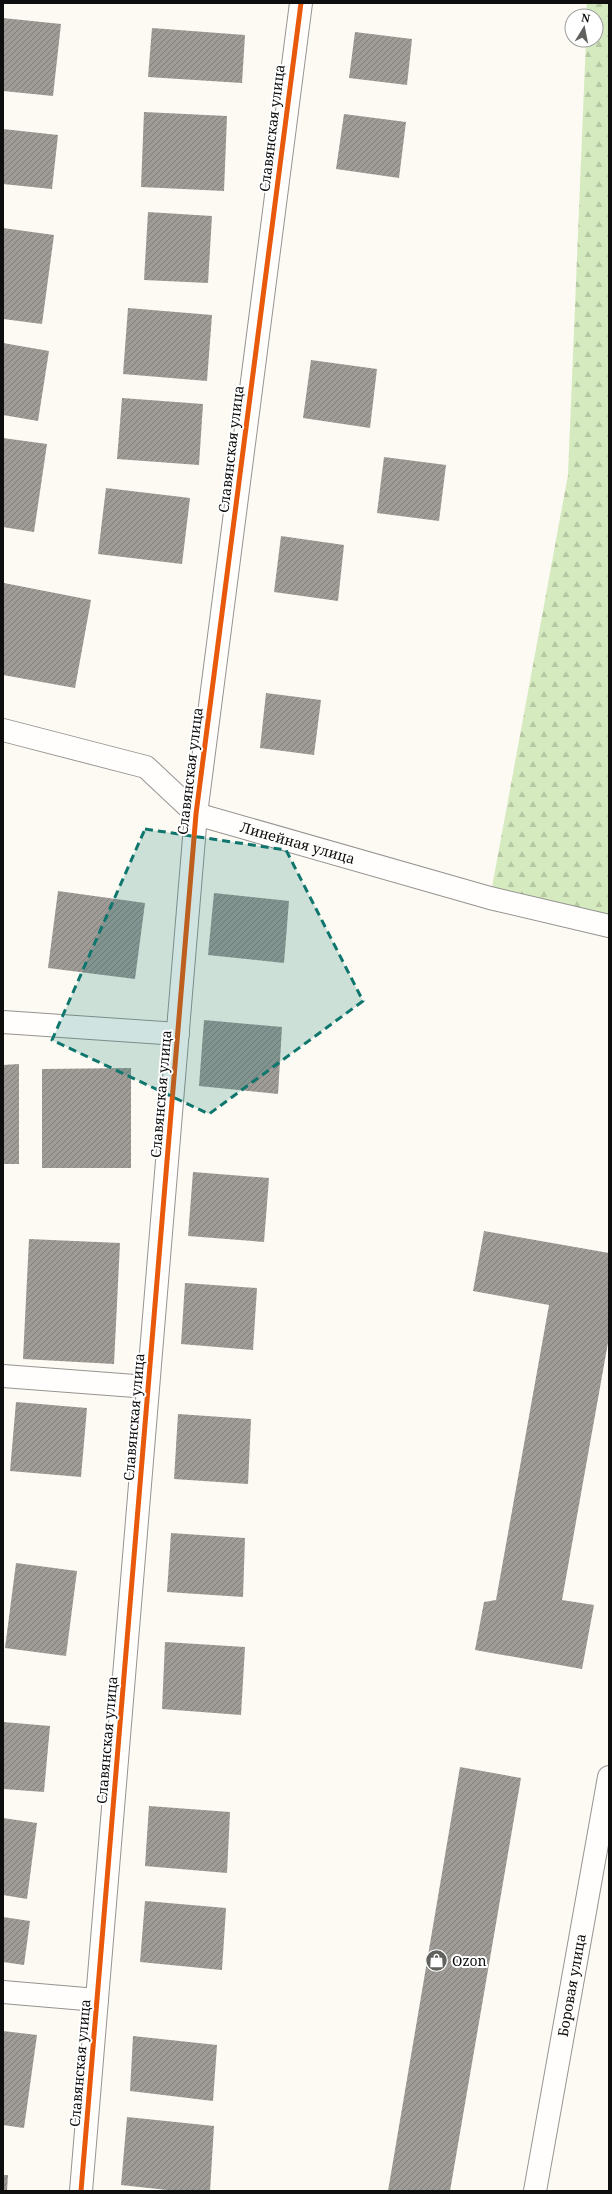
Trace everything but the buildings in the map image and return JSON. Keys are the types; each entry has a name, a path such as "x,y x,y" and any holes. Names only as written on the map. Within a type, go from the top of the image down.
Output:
{"street":[{"name":"Славянская улица","path":"81,2191 196,814 301,3"},
{"name":"Линейная улица","path":"3,730 146,767 196,814 490,898 609,926"},
{"path":"3,1022 178,1034"},
{"path":"3,1376 148,1387"},
{"name":"Боровая улица","path":"535,2191 609,1778"},
{"path":"3,1992 97,2000"}],"highlighted area":[{"path":"145,829 286,850 363,1001 209,1114 52,1040"}],"green space":[{"path":"587,3 609,3 609,926 490,898 568,475 586,48 604,48 604,8 587,8"}],"cycle path":[{"path":"81,2191 196,814 301,3"}],"place":[{"name":"Ozon","path":"436,1961"}]}
